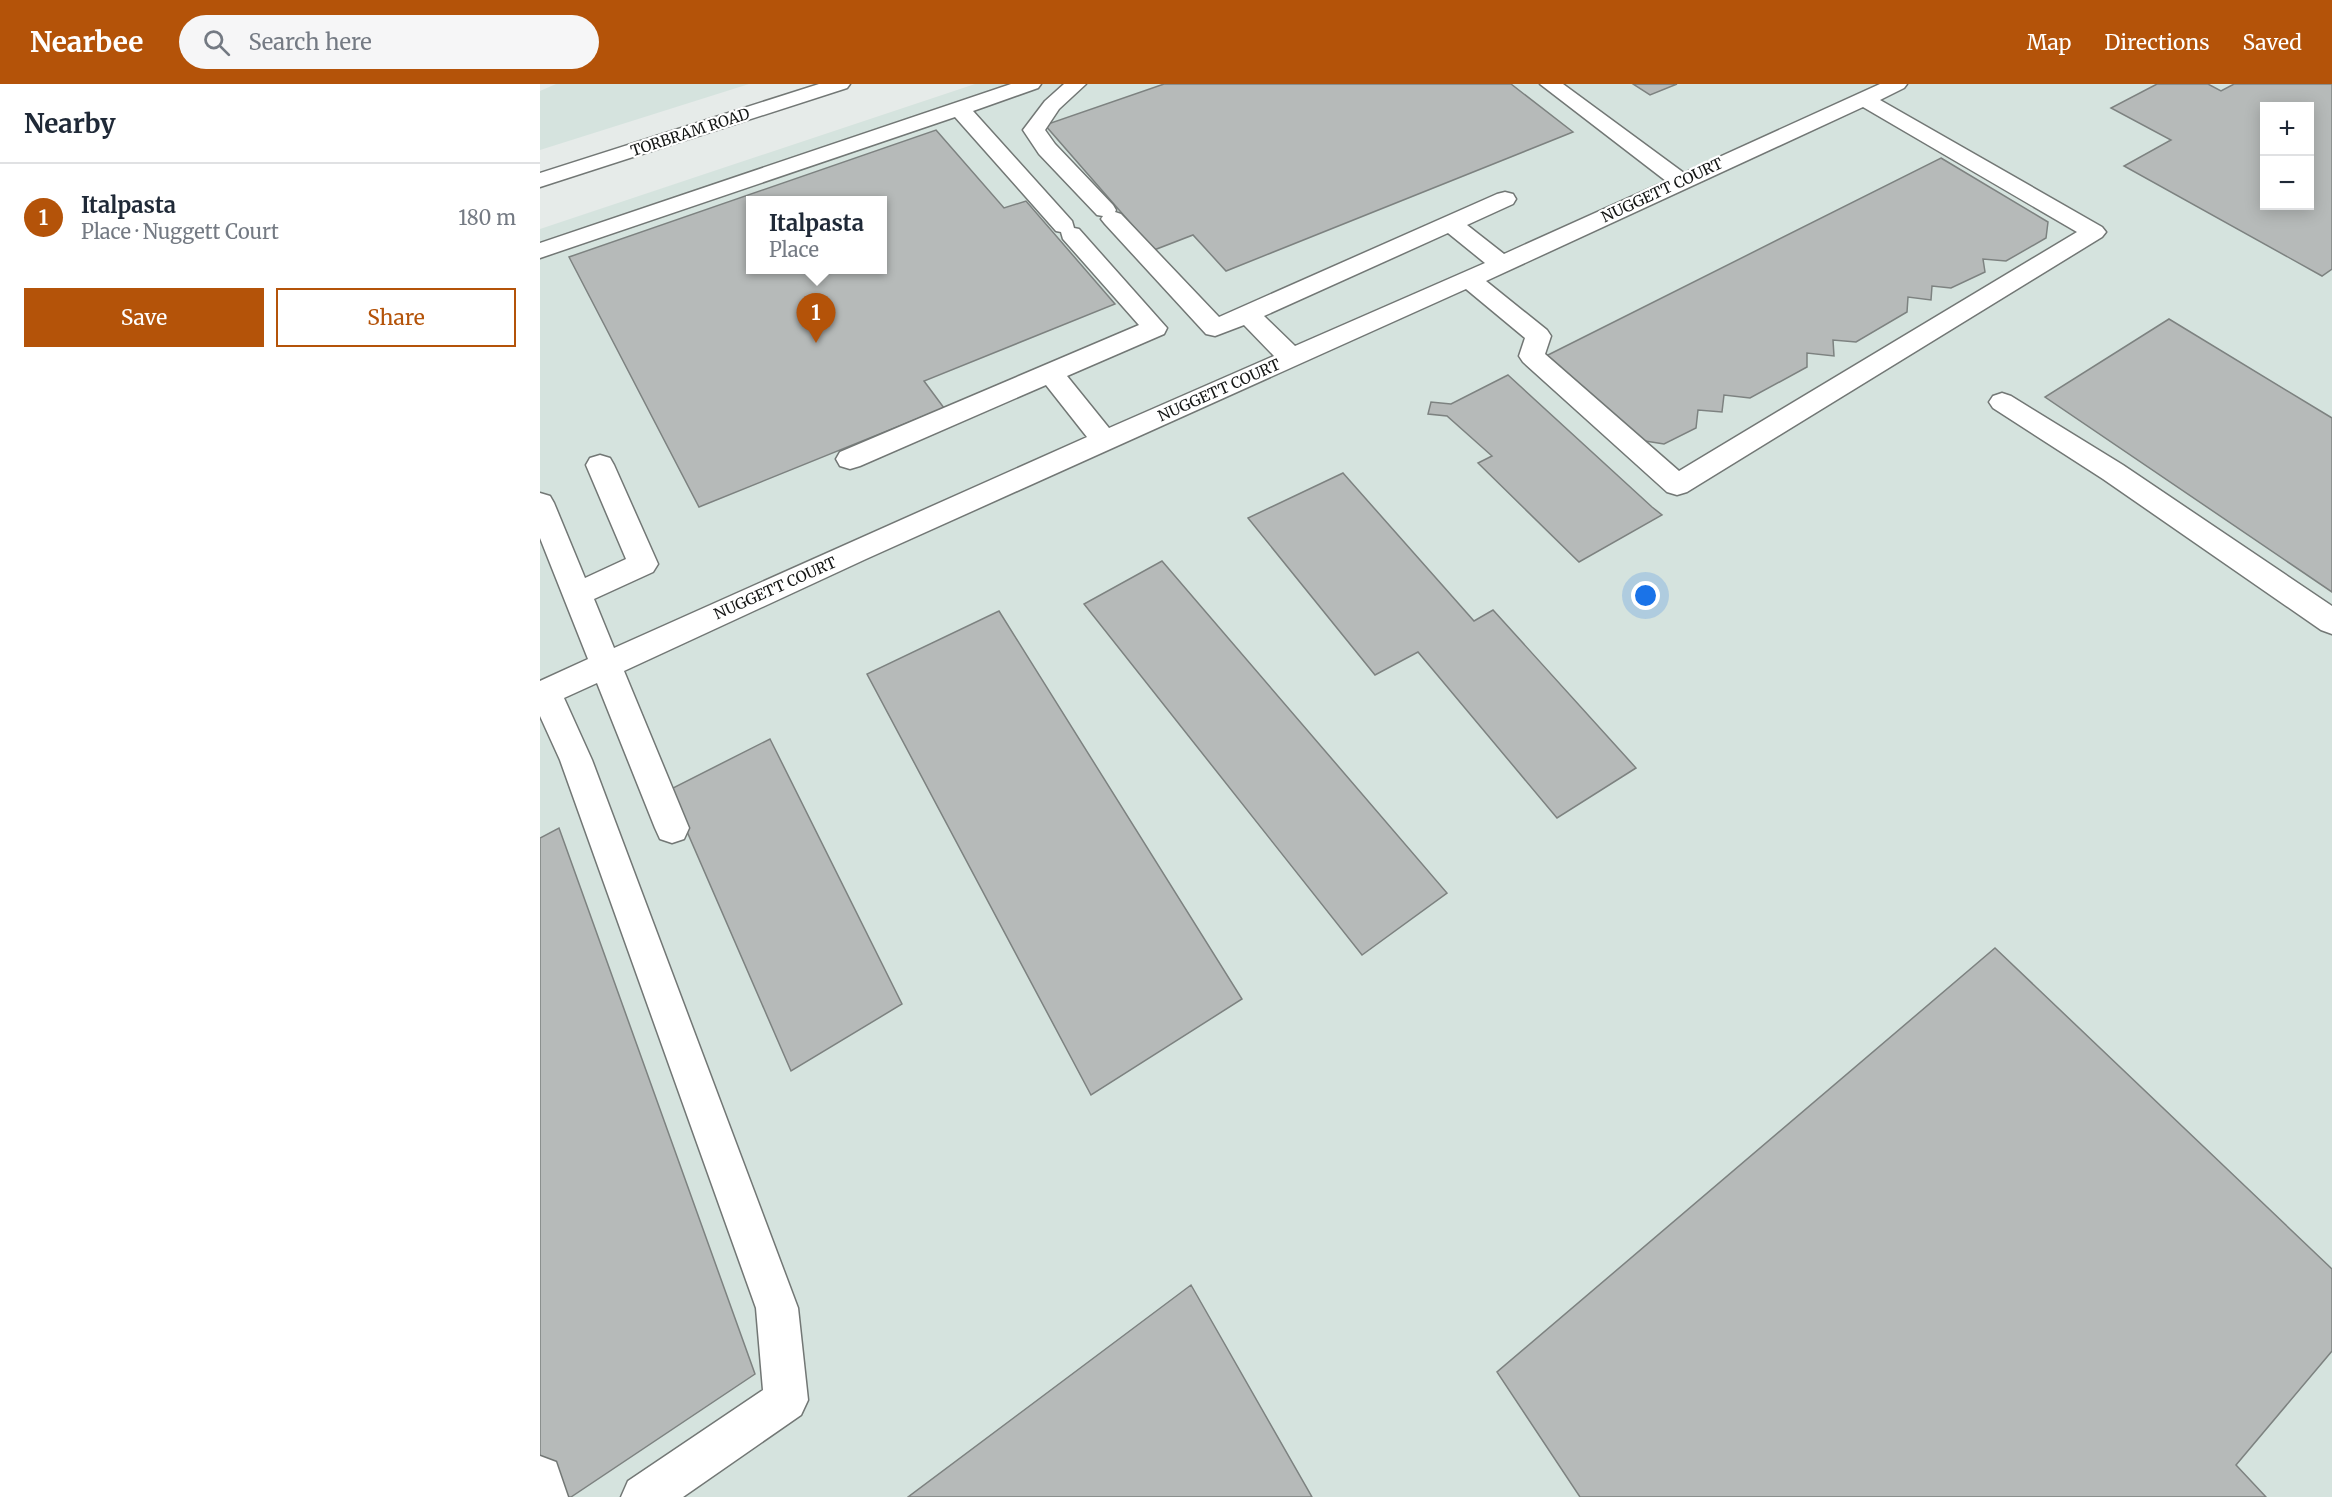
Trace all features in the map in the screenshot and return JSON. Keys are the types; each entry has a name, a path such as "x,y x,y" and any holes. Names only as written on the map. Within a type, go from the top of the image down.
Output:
{"street":[{"name":"TORBRAM ROAD","path":"540,180 840,84"},
{"path":"540,251 1030,84"},
{"path":"1076,84 1052,105 1034,130 1047,149 1215,328 1505,199"},
{"path":"1550,84 1681,181"},
{"name":"NUGGETT COURT","path":"542,693 1468,279 1897,84"},
{"path":"1468,279 1538,336 1532,356 1677,484 2094,232 1864,99"},
{"path":"850,459 1155,328 958,108"},
{"path":"1450,223 1501,264"},
{"path":"1247,314 1291,358"},
{"path":"1051,373 1105,441"},
{"path":"2002,402 2113,472 2332,622"},
{"path":"577,594 643,564 600,465"},
{"path":"540,503 672,828"},
{"path":"542,693 576,760 777,1308 786,1400 644,1497"},
{"path":"540,1478 545,1497"}],"shaded area":[{"path":"556,84 749,84 540,150 540,91"},
{"path":"975,84 2332,84 2332,1497 540,1497 540,229"}],"building":[{"path":"1164,84 1511,84 1573,132 1226,271 1193,235 1154,250 1045,125"},
{"path":"1633,84 1677,84 1650,95"},
{"path":"2157,84 2208,84 2221,91 2234,84 2332,84 2332,269 2322,276 2124,166 2171,140 2111,108"},
{"path":"936,130 1004,208 1026,201 1115,304 924,381 944,408 699,507 569,257"},
{"path":"1941,158 2048,222 2046,238 2006,261 1983,259 1985,272 1951,288 1932,286 1931,300 1908,297 1907,312 1856,342 1833,340 1834,356 1807,353 1807,367 1750,398 1724,395 1722,412 1698,410 1696,428 1664,444 1639,440 1544,357"},
{"path":"2169,319 2332,418 2332,592 2045,397"},
{"path":"1508,375 1662,515 1579,562 1478,463 1492,456 1447,416 1428,414 1431,402 1451,404"},
{"path":"1343,473 1474,621 1493,610 1636,768 1557,818 1418,652 1375,675 1248,518"},
{"path":"1162,561 1447,893 1362,955 1084,604"},
{"path":"999,611 1242,999 1091,1095 867,674"},
{"path":"770,739 902,1004 791,1071 669,790"},
{"path":"559,828 755,1374 571,1497 542,1497 540,1488 540,838"},
{"path":"1995,948 2332,1269 2332,1351 2236,1465 2266,1497 1580,1497 1497,1372"},
{"path":"1191,1285 1312,1497 908,1497"}],"place":[{"name":"Italpasta","path":"816,343"}]}
